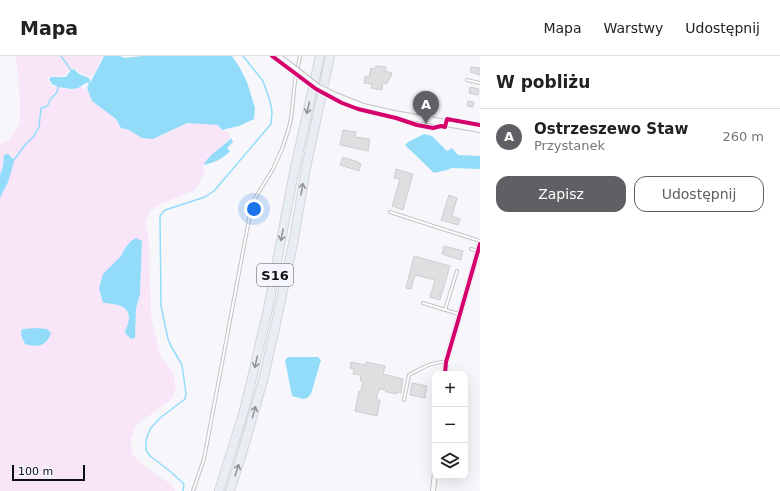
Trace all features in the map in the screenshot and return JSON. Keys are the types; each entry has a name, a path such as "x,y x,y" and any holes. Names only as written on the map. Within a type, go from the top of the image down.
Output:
{"highway":[{"name":"S16","path":"219,491 243,414 252,378 268,309 295,167 320,56"},
{"name":"S16","path":"230,491 263,381 272,344 294,239 306,168 330,56"}],"street":[{"path":"277,56 317,87 363,107 480,129"},
{"path":"445,371 446,362 480,244"},
{"path":"433,491 434,479"}],"lane":[{"path":"193,491 204,459 250,214 254,200 282,150 291,119 295,82 300,56"},
{"path":"467,80 480,82"},
{"path":"390,212 480,241"},
{"path":"471,249 478,251"},
{"path":"446,310 457,270"},
{"path":"423,303 460,314"},
{"path":"404,400 409,375 429,364 440,361 446,362"}],"shaded area":[{"path":"16,56 103,56 93,75 89,77 72,68 64,76 47,78 52,86 65,89 80,87 87,89 92,101 116,119 121,128 129,130 142,138 154,139 187,123 218,125 222,130 229,133 230,137 203,166 205,172 195,190 163,203 150,211 146,222 149,243 151,316 160,355 173,372 176,389 171,400 136,425 131,438 132,454 144,466 172,485 175,491 0,491 0,198 8,182 3,166 0,175 0,145 10,139 20,123 20,97","holes":["131,241 142,241 140,294 136,309 135,338 125,333 129,317 126,309 103,303 99,288 103,274 122,256 125,248","47,329 39,346 29,345"]}],"water":[{"path":"104,56 120,56 124,58 143,56 232,56 247,82 255,108 254,119 239,126 222,130 218,125 187,123 153,139 142,138 129,130 121,128 116,119 92,101 87,88 89,83 72,89 58,87 52,84 49,79 51,77 66,77 71,70 74,69 79,74 89,78 90,83"},
{"path":"424,134 432,136 447,151 452,148 458,155 480,156 480,169 452,168 434,173 405,145"},
{"path":"231,138 233,142 227,148 230,151 228,154 218,160 204,165 208,158"},
{"path":"8,154 14,162 8,182 0,198 0,175 4,155"},
{"path":"136,238 142,241 140,294 136,309 135,338 131,339 125,333 129,319 126,309 103,303 99,288 103,274 121,256 131,241"},
{"path":"22,329 47,329 51,333 47,341 37,346 25,344 21,335"},
{"path":"288,357 318,357 321,360 311,394 307,398 303,399 292,396 285,360"}],"building":[{"path":"376,66 386,67 385,71 392,73 387,84 383,83 382,90 371,88 372,84 364,83 365,76 369,77 371,68 375,69"},
{"path":"471,67 480,68 480,75 470,72"},
{"path":"470,87 479,89 478,95 469,93"},
{"path":"421,91 430,92 429,97 420,97"},
{"path":"468,101 474,102 473,107 467,106"},
{"path":"343,130 356,132 355,137 370,139 368,151 340,145"},
{"path":"343,157 361,164 359,171 340,165"},
{"path":"396,169 413,174 403,210 392,206 400,179 394,178"},
{"path":"449,195 457,198 452,216 460,219 458,225 441,220"},
{"path":"444,246 463,251 461,260 442,254"},
{"path":"414,256 450,266 440,300 430,297 435,280 415,275 411,289 406,288"},
{"path":"351,362 365,365 366,362 385,366 383,374 403,379 401,393 397,392 397,394 386,392 386,390 379,389 376,400 380,400 377,416 355,411 359,391 361,391 363,381 360,381 361,375 353,374 354,369 350,368"},
{"path":"412,383 427,386 425,398 410,395"}],"waterway":[{"path":"61,56 71,70"},
{"path":"183,491 184,484 150,456 146,450 146,440 150,429 160,418 185,399 186,394 182,365 168,339 161,306 160,216 165,210 205,197 214,191 271,124 272,112 270,101 263,81 243,56"},
{"path":"14,160 34,136 39,127 41,108 48,105 50,100 57,92 58,87"}],"cycle path":[{"path":"272,56 316,89 342,103 358,109 433,128 441,126 445,127 447,119 480,125"},
{"path":"445,371 446,362 480,244"}],"place":[{"name":"Ostrzeszewo Staw","path":"426,124"}]}
